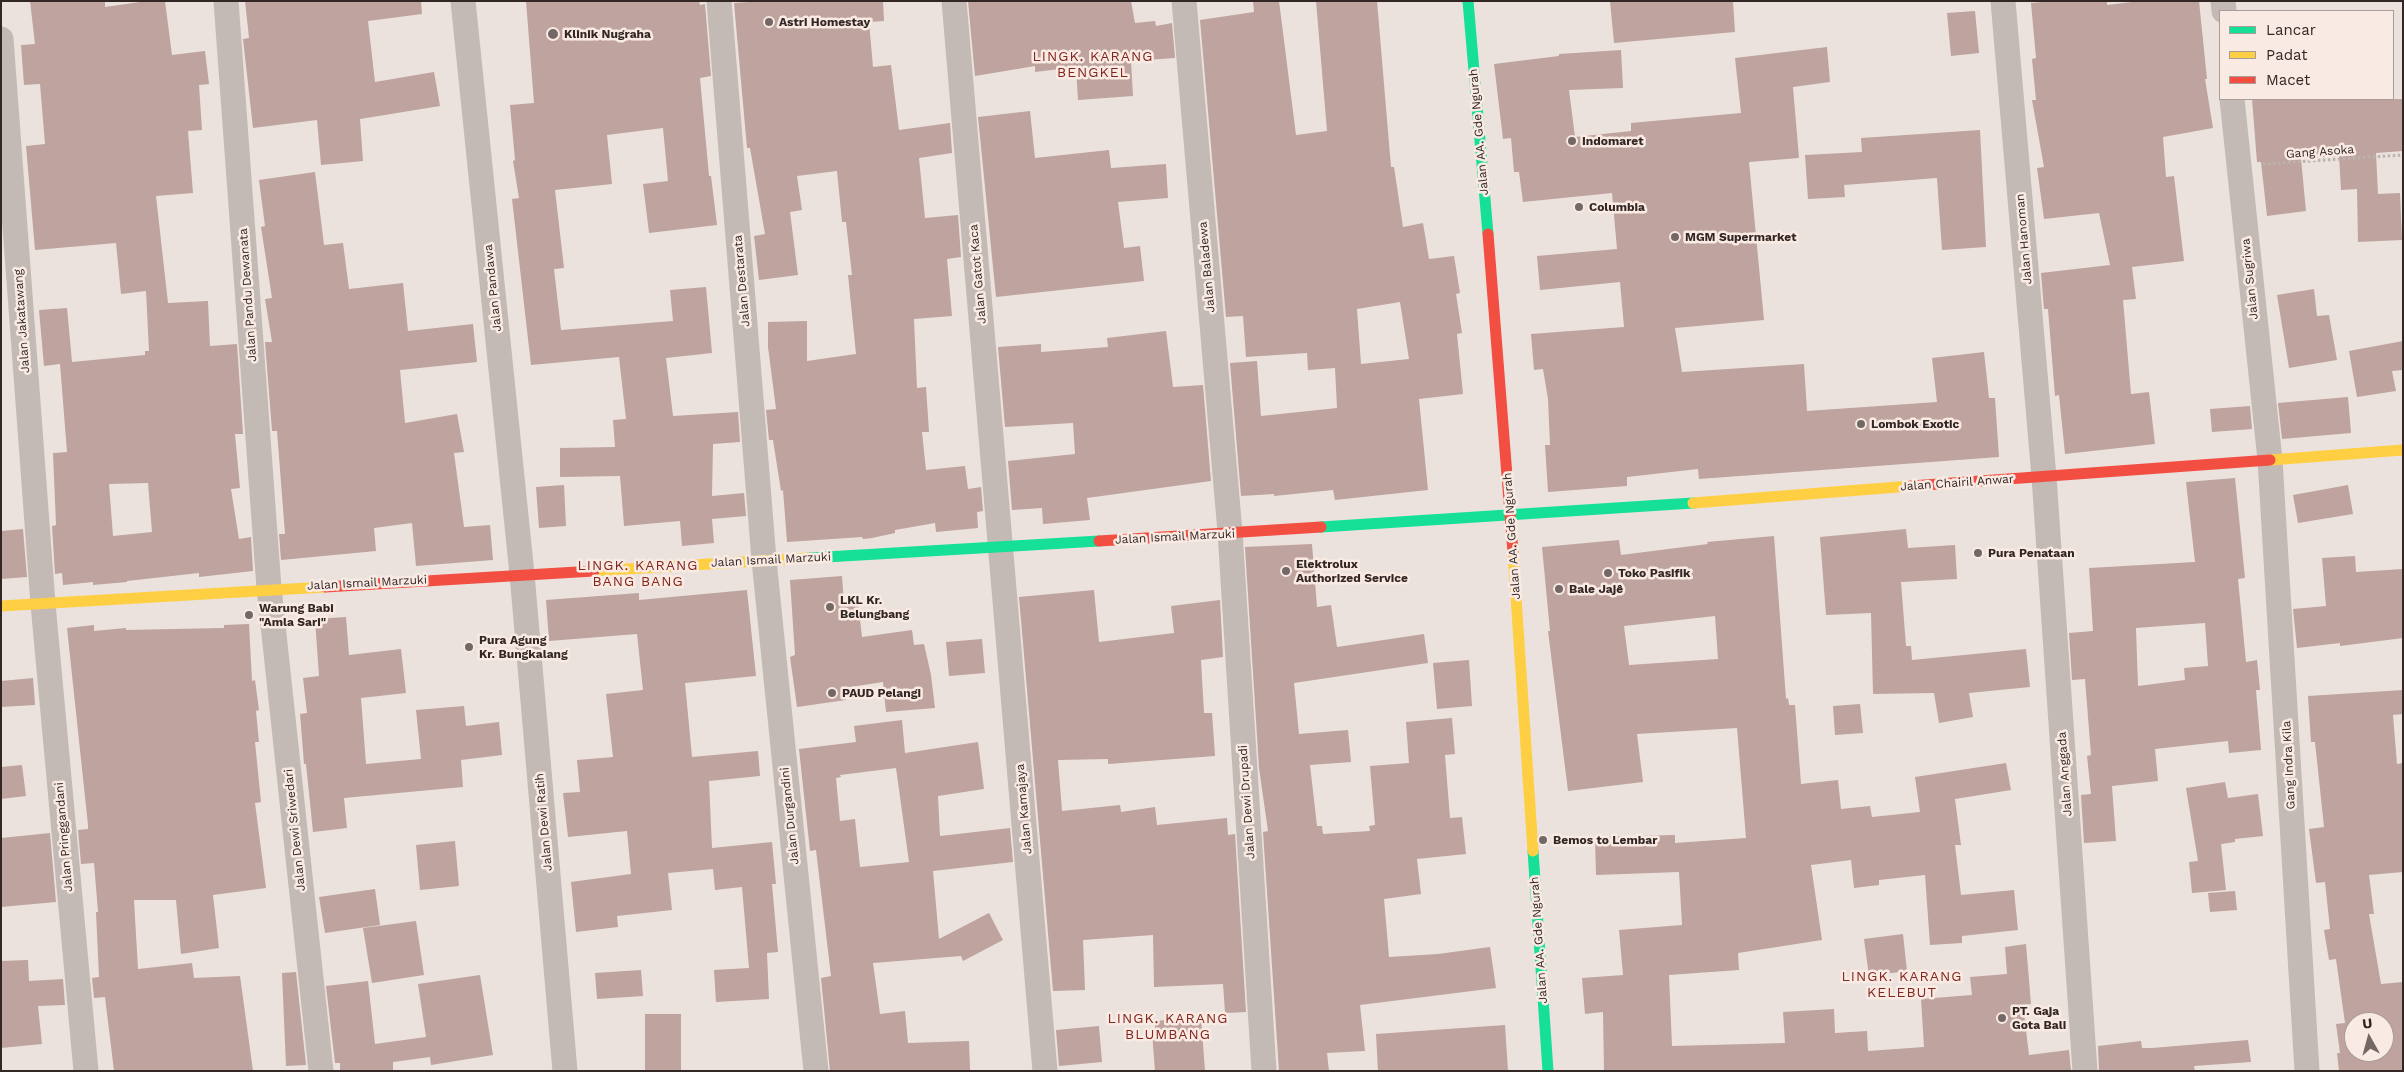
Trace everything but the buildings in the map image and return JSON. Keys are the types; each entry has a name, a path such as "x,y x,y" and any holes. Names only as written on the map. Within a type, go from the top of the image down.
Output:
{"street":[{"name":"Jalan Pandu Dewanata","path":"226,1 269,588"},
{"name":"Jalan Pandawa","path":"463,1 522,574"},
{"name":"Jalan Destarata","path":"719,1 764,560"},
{"name":"Jalan Gatot Kaca","path":"954,1 1002,546"},
{"name":"Jalan Baladewa","path":"1184,1 1230,534"},
{"name":"Jalan AA. Gde Ngurah","path":"1468,1 1511,516 1548,1071"},
{"name":"Jalan Hanoman","path":"2003,1 2044,477"},
{"name":"Jalan Jakatawang","path":"1,39 42,604"},
{"name":"Jalan Sugriwa","path":"2232,100 2270,460"},
{"name":"Jalan Chairil Anwar","path":"1511,516 2403,450"},
{"name":"Gang Indra Kila","path":"2270,460 2307,1071"},
{"name":"Jalan Anggada","path":"2044,477 2085,1071"},
{"name":"Jalan Ismail Marzuki","path":"1,606 269,588 1230,534 1511,516"},
{"name":"Jalan Dewi Drupadi","path":"1230,534 1264,1071"},
{"name":"Jalan Kamajaya","path":"1002,546 1045,1071"},
{"name":"Jalan Durgandini","path":"764,560 816,1071"},
{"name":"Jalan Dewi Ratih","path":"522,574 564,1071"},
{"name":"Jalan Dewi Sriwedari","path":"269,588 321,1071"},
{"name":"Jalan Pringgandani","path":"42,604 86,1071"}],"path":[{"name":"Gang Asoka","path":"2238,166 2403,155"}],"traffic: fast":[{"path":"1468,1 1488,234"},
{"path":"1321,527 1693,503"},
{"path":"809,558 1099,541"},
{"path":"1533,851 1548,1071"}],"traffic: slow":[{"path":"2270,460 2403,450"},
{"path":"1693,503 1911,486"},
{"path":"1513,552 1533,851"},
{"path":"594,571 809,558"},
{"path":"1,606 325,587"}],"traffic: jam":[{"path":"1488,234 1513,552"},
{"path":"1911,486 2270,460"},
{"path":"1099,541 1321,527"},
{"path":"325,587 594,571"}],"place":[{"name":"Astri Homestay","path":"769,22"},
{"name":"Klinik Nugraha","path":"553,34"},
{"name":"Indomaret","path":"1572,141"},
{"name":"Columbia","path":"1579,207"},
{"name":"MGM Supermarket","path":"1675,237"},
{"name":"Lombok Exotic","path":"1861,424"},
{"name":"Pura Penataan","path":"1978,553"},
{"name":"Elektrolux Authorized Service","path":"1286,571"},
{"name":"Toko Pasifik","path":"1608,573"},
{"name":"Bale Jajê","path":"1559,589"},
{"name":"LKL Kr. Belungbang","path":"830,607"},
{"name":"Warung Babi \"Amla Sari\"","path":"249,615"},
{"name":"Pura Agung Kr. Bungkalang","path":"469,647"},
{"name":"PAUD Pelangi","path":"832,693"},
{"name":"Bemos to Lembar","path":"1543,840"},
{"name":"PT. Gaja Gota Bali","path":"2002,1018"}],"district":[{"name":"LINGK. KARANG BENGKEL","path":"1093,66"},
{"name":"LINGK. KARANG BANG BANG","path":"638,574"},
{"name":"LINGK. KARANG KELEBUT","path":"1902,986"},
{"name":"LINGK. KARANG BLUMBANG","path":"1168,1028"}]}
